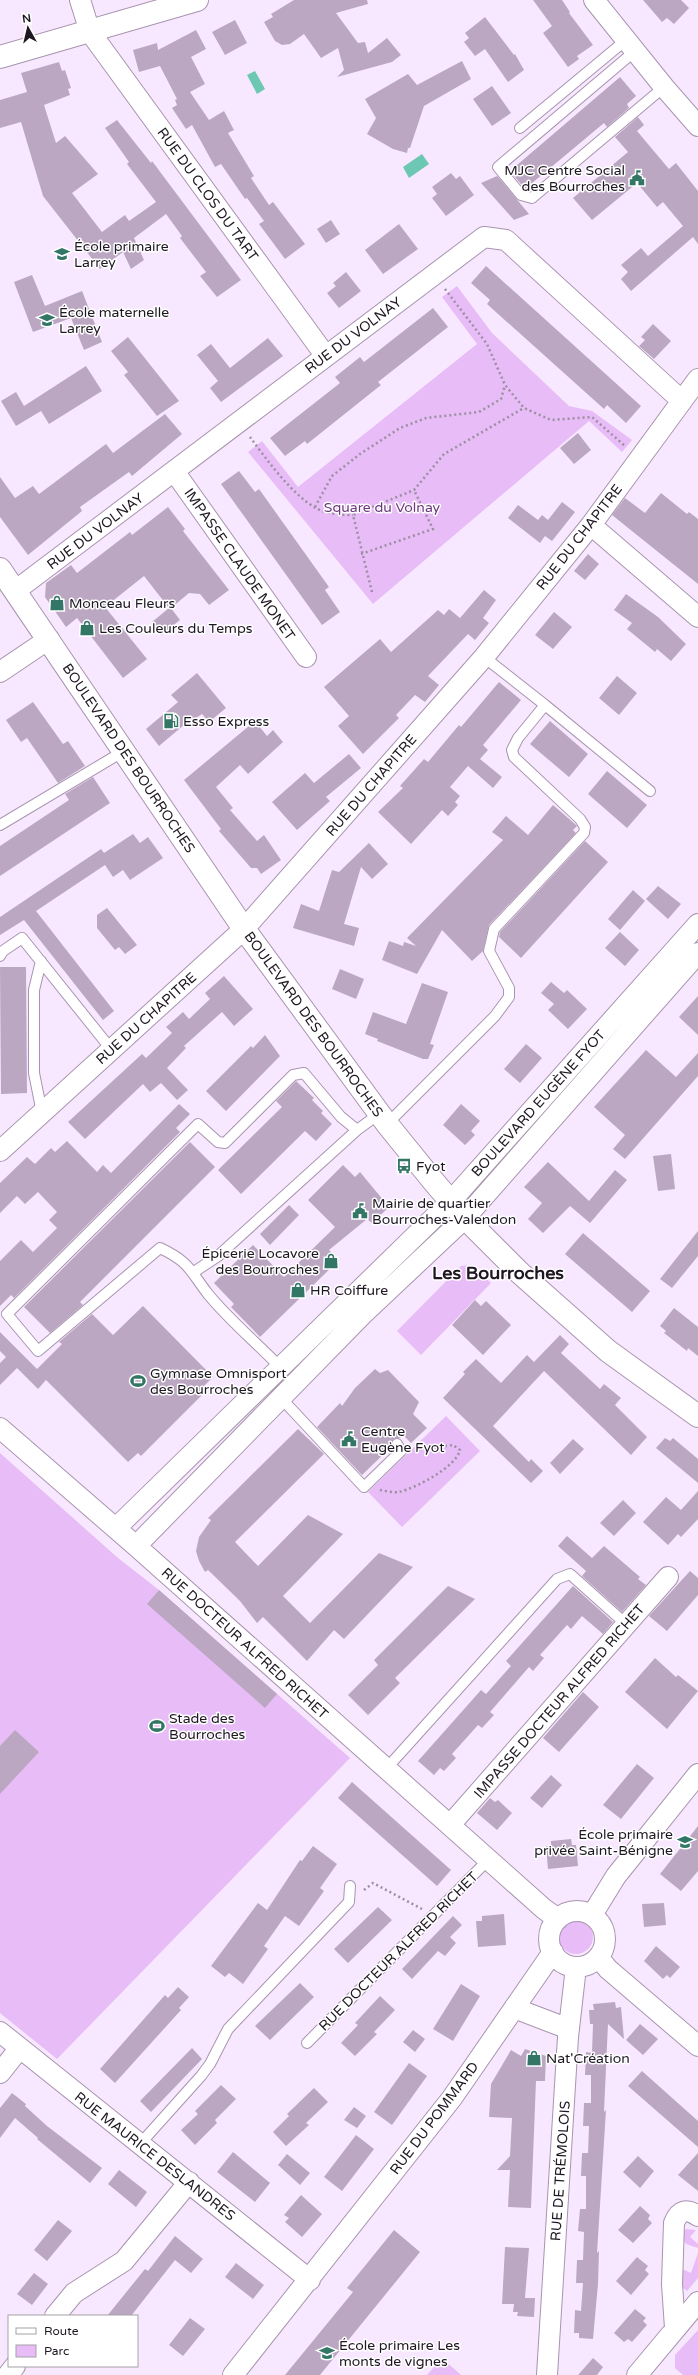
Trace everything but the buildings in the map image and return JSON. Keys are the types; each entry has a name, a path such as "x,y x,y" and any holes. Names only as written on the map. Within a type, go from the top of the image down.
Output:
{"main road":[{"path":"0,57 197,0"},
{"name":"BOULEVARD DES BOURROCHES","path":"0,569 244,928 383,1118 465,1218 520,1273 608,1351 698,1416"}],"street":[{"name":"RUE DU CLOS DU TART","path":"80,0 90,32 325,355"},
{"path":"594,0 664,87 696,119"},
{"name":"RUE DU VOLNAY","path":"15,591 325,355 484,237 506,240 682,401"},
{"name":"RUE DU CHAPITRE","path":"0,1151 244,928 484,657 591,525 698,379"},
{"name":"IMPASSE CLAUDE MONET","path":"174,471 306,657"},
{"path":"591,525 698,617"},
{"path":"0,672 49,639"},
{"name":"BOULEVARD EUGÈNE FYOT","path":"116,1528 451,1201 698,924"},
{"name":"BOULEVARD EUGÈNE FYOT","path":"136,1546 362,1315 465,1218 698,953"},
{"name":"RUE DOCTEUR ALFRED RICHET","path":"0,1428 116,1528 488,1860 544,1909 558,1919"},
{"name":"IMPASSE DOCTEUR ALFRED RICHET","path":"450,1825 668,1578"},
{"path":"592,1916 616,1876 698,1774"},
{"path":"575,1911 592,1916 604,1930 605,1940 598,1958 592,1963 576,1967 566,1965 552,1952 550,1934 558,1919 575,1911"},
{"name":"RUE DU POMMARD","path":"233,2375 310,2280 452,2098 552,1952"},
{"path":"598,1958 608,1969 698,2046"},
{"name":"RUE DE TRÉMOLOIS","path":"547,2375 569,2029 576,1967"},
{"path":"514,2008 569,2029"},
{"name":"RUE MAURICE DESLANDRES","path":"0,2032 19,2049 189,2182 310,2280"},
{"path":"0,2073 19,2049"},
{"path":"56,2315 74,2293 124,2261 189,2182"},
{"path":"675,2328 672,2284 674,2223 676,2216 683,2211 691,2211 698,2216"},
{"path":"647,2372 675,2328 698,2302"},
{"path":"8,2375 15,2367"}],"lane":[{"path":"631,46 498,167 521,195 532,198 664,87"},
{"path":"520,128 631,46"},
{"path":"484,657 650,791"},
{"path":"194,1272 218,1256 357,1130 383,1118 495,1016 509,997 510,988 489,951 494,929 584,833 585,828 580,819 514,757 512,750 518,738 545,705"},
{"path":"0,825 124,751"},
{"path":"0,956 3,951 22,938 112,1049"},
{"path":"41,961 34,998 34,1073 42,1113"},
{"path":"280,1367 208,1294 194,1272 177,1256 160,1248 38,1351 7,1314 198,1124 218,1142 225,1143 293,1075 304,1073 341,1117 357,1130"},
{"path":"281,1398 364,1487 399,1448"},
{"path":"386,1769 557,1579 570,1574 628,1625"},
{"name":"RUE DOCTEUR ALFRED RICHET","path":"307,2043 488,1860"},
{"path":"140,2144 201,2076 210,2064 228,2029 349,1902 350,1886"}],"path":[{"path":"434,274 487,344 505,385 524,408 551,420 592,417 639,458"},
{"path":"314,507 332,476 360,454 400,428 426,418 479,412 501,399 505,385"},
{"path":"240,421 275,471 314,507 337,515 353,515 414,490 444,454 524,408"},
{"path":"361,554 433,529 414,490"},
{"path":"353,515 361,554 372,592"},
{"path":"364,1487 398,1492 425,1482 458,1458 460,1450 453,1445 399,1448"},
{"path":"349,1902 373,1883 433,1914"}],"green space":[{"name":"Square du Volnay","path":"457,286 492,333 569,406 592,411 632,440 622,452 589,421 373,604 248,452 262,441 298,487 477,344 442,297"},
{"path":"472,1265 491,1283 421,1355 397,1331 461,1266"},
{"path":"446,1416 480,1451 402,1527 368,1492"},
{"name":"Stade des Bourroches","path":"0,1453 118,1558 159,1590 350,1758 57,2059 0,2013"},
{"path":"573,1920 579,1920 588,1925 592,1931 592,1943 588,1949 579,1954 573,1954 564,1949 559,1940 559,1934 564,1925"},
{"path":"686,2229 696,2230 690,2237 698,2244 698,2248 686,2244 681,2235"},
{"path":"698,2253 698,2278 687,2291 682,2287 682,2269 691,2273"},
{"path":"698,2330 698,2375 683,2375 675,2368 675,2355"},
{"path":"442,2358 461,2375 427,2375"}],"shaded area":[{"path":"255,71 265,89 257,94 247,75"},
{"path":"422,154 429,164 409,178 403,167"}],"place":[{"name":"MJC Centre Social des Bourroches","path":"637,178"},
{"name":"École primaire Larrey","path":"62,254"},
{"name":"École maternelle Larrey","path":"47,320"},
{"name":"Monceau Fleurs","path":"57,603"},
{"name":"Les Couleurs du Temps","path":"87,628"},
{"name":"Esso Express","path":"171,721"},
{"name":"Fyot","path":"404,1166"},
{"name":"Mairie de quartier Bourroches-Valendon","path":"360,1211"},
{"name":"Épicerie Locavore des Bourroches","path":"331,1261"},
{"name":"HR Coiffure","path":"298,1290"},
{"name":"Gymnase Omnisport des Bourroches","path":"138,1381"},
{"name":"Centre Eugène Fyot","path":"349,1439"},
{"name":"Stade des Bourroches","path":"157,1726"},
{"name":"École primaire privée Saint-Bénigne","path":"685,1842"},
{"name":"Nat'Création","path":"534,2058"},
{"name":"École primaire Les monts de vignes","path":"327,2353"}],"district":[{"name":"Les Bourroches","path":"498,1273"}]}
